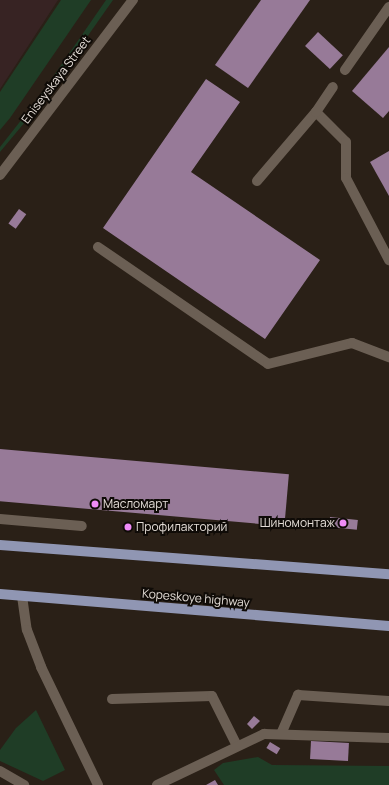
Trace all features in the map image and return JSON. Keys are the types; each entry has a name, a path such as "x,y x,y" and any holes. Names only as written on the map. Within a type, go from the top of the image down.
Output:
{"main road":[{"path":"0,545 389,574"},
{"name":"Kopeskoye highway","path":"0,594 389,626"}],"street":[{"name":"Eniseyskaya Street","path":"0,175 133,0"},
{"path":"345,70 389,7"},
{"path":"257,181 316,112 333,87"},
{"path":"316,112 346,142 346,178 389,260"},
{"path":"98,247 268,364 352,343 389,357"},
{"path":"0,519 82,526"},
{"path":"22,596 28,630 40,667 98,785"},
{"path":"280,734 298,695 389,701"},
{"path":"112,699 212,696 237,746"},
{"path":"158,785 264,734 389,738"},
{"path":"0,771 24,785"}],"shaded area":[{"path":"0,0 58,0 0,89"}],"green space":[{"path":"61,0 91,0 10,118 0,130 0,92"},
{"path":"106,0 113,0 40,104 0,152 0,147 37,100"},
{"path":"36,710 65,770 43,781 0,761 0,750 16,728"},
{"path":"258,757 272,765 389,766 389,785 224,785 214,770 223,763"}],"building":[{"path":"261,0 310,0 248,88 215,65"},
{"path":"318,32 343,55 330,69 305,46"},
{"path":"389,47 389,111 383,118 352,91"},
{"path":"206,79 240,102 191,172 320,260 265,339 103,228"},
{"path":"389,151 389,196 370,162"},
{"path":"19,209 26,214 16,229 8,224"},
{"path":"0,449 289,474 284,526 0,501"},
{"name":"Шиномонтаж","path":"330,517 358,520 357,530 329,527"},
{"path":"254,716 260,721 252,729 247,724"},
{"path":"311,741 349,743 348,761 310,759"},
{"path":"270,742 280,748 277,754 266,748"},
{"path":"215,780 218,785 206,785"}],"place":[{"name":"Масломарт","path":"95,504"},
{"name":"Шиномонтаж","path":"343,523"},
{"name":"Профилакторий","path":"128,527"}]}
